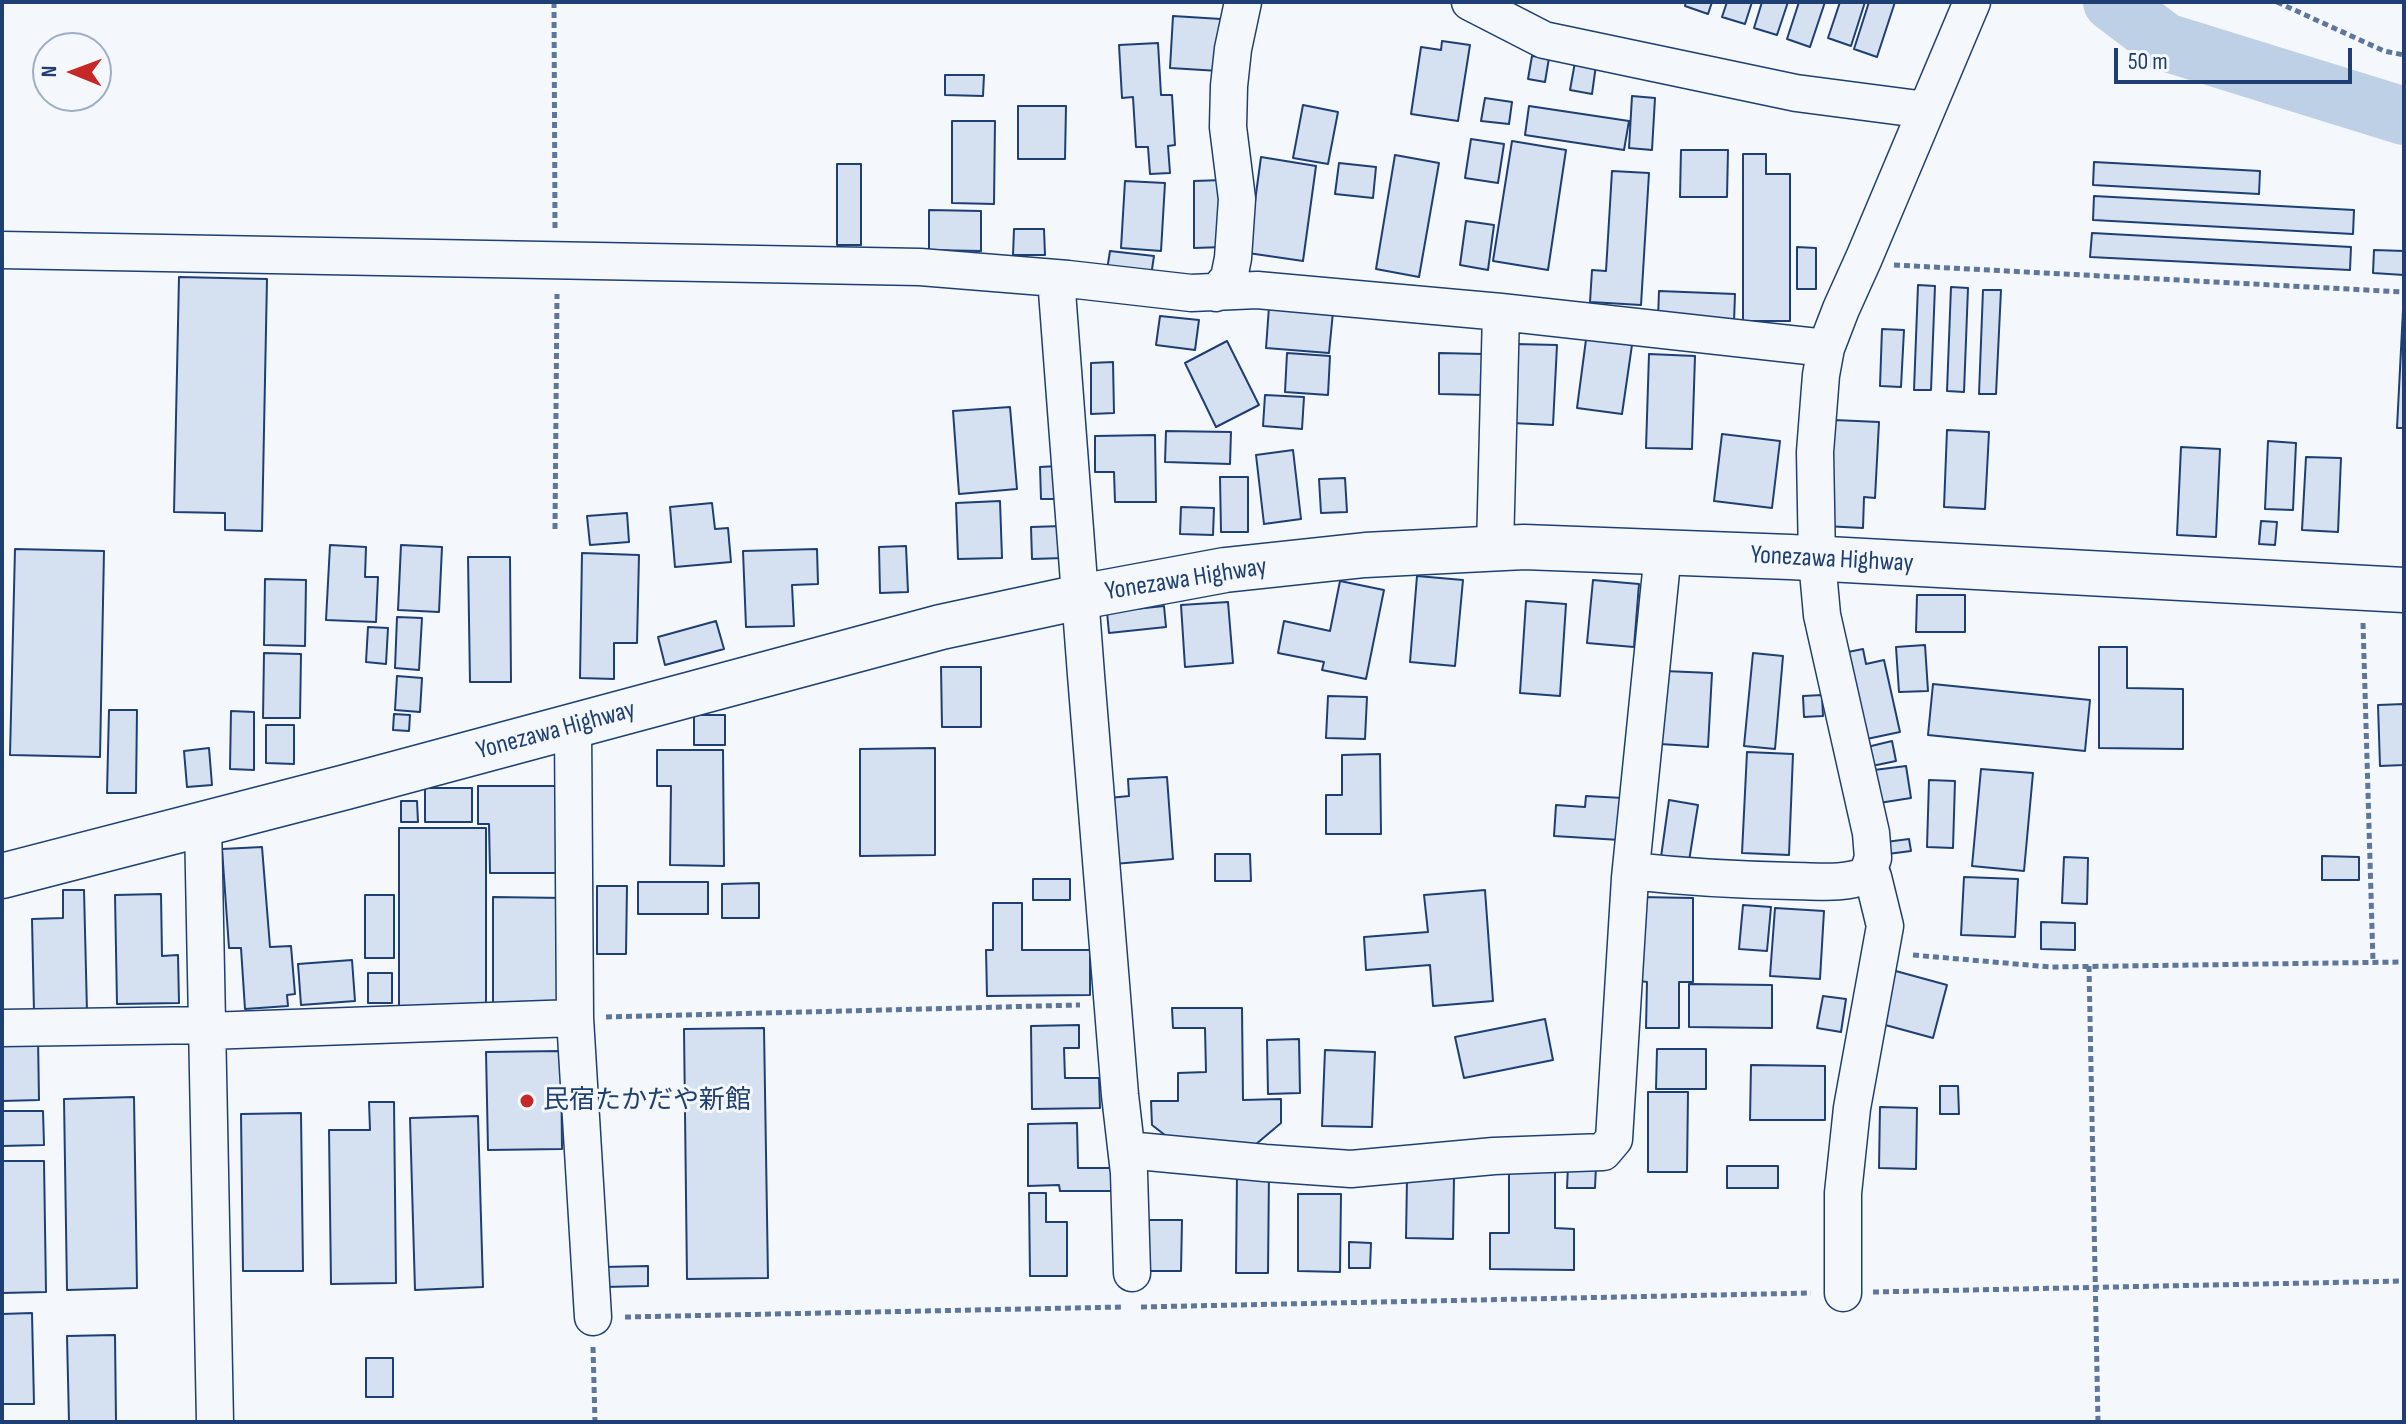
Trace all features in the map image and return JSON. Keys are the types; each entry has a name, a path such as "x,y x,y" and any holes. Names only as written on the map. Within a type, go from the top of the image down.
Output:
{"highway":[{"name":"Yonezawa Highway","path":"2,876 941,627 1225,570 1365,555 1524,547 2383,589"}],"street":[{"path":"1216,293 1229,278 1233,258 1237,199 1228,127 1229,86 1243,2"},
{"path":"1470,2 1544,40 1796,93 1926,110"},
{"path":"1867,875 1873,858 1871,833 1822,615 1817,560 1815,452 1821,375 1826,348 1841,309 1972,2"},
{"path":"2,250 920,267 1191,293 1257,290 1501,312 1826,348"},
{"path":"1056,278 1129,1173 1132,1273"},
{"path":"1495,549 1501,312"},
{"path":"1127,1150 1351,1169 1494,1156 1603,1152 1614,1139 1631,871 1663,552"},
{"path":"573,726 575,1018 593,1317"},
{"path":"203,823 215,1422"},
{"path":"1631,871 1761,880 1852,881 1867,875 1873,877 1885,926 1852,1108 1843,1193 1843,1293"},
{"path":"2,1028 207,1028 575,1018"}],"path":[{"path":"2277,2 2384,51 2404,55"},
{"path":"1861,263 2404,292"},
{"path":"2373,962 2383,589"},
{"path":"1881,952 2051,967 2404,962"},
{"path":"2089,966 2098,1422"},
{"path":"575,1018 1113,1004"},
{"path":"595,1422 593,1317 2404,1281"}],"building":[{"path":"1686,2 1712,2 1708,14 1685,6"},
{"path":"1727,2 1752,2 1745,24 1722,17"},
{"path":"1762,2 1788,2 1777,35 1754,28"},
{"path":"1799,2 1825,2 1810,47 1787,39"},
{"path":"1840,2 1865,2 1851,46 1828,38"},
{"path":"1869,2 1895,2 1877,57 1854,49"},
{"path":"1173,16 1221,19 1219,71 1170,68"},
{"path":"1442,41 1470,45 1458,121 1411,114 1421,47 1441,50"},
{"path":"1158,43 1161,95 1172,95 1175,145 1168,146 1170,173 1150,174 1148,147 1136,147 1133,97 1122,98 1119,45"},
{"path":"1532,56 1549,58 1545,82 1528,79"},
{"path":"1575,62 1596,65 1592,94 1570,90"},
{"path":"945,75 984,75 983,96 945,95"},
{"path":"1632,96 1655,98 1652,150 1629,148"},
{"path":"1485,98 1512,102 1509,124 1481,121"},
{"path":"1303,105 1338,112 1328,164 1293,158"},
{"path":"1018,106 1066,106 1065,159 1018,159"},
{"path":"1529,106 1629,121 1624,150 1525,135"},
{"path":"952,121 995,121 994,204 952,203"},
{"path":"1471,139 1504,144 1498,183 1465,178"},
{"path":"1512,141 1566,150 1548,270 1493,261"},
{"path":"1681,150 1728,150 1727,197 1680,197"},
{"path":"1743,154 1766,154 1766,174 1790,174 1790,321 1743,321"},
{"path":"1395,155 1439,163 1419,277 1376,269"},
{"path":"1261,157 1316,166 1303,261 1248,253"},
{"path":"2094,162 2260,171 2259,194 2093,185"},
{"path":"1339,163 1376,167 1373,198 1335,194"},
{"path":"837,164 861,164 861,245 837,245"},
{"path":"1612,171 1649,173 1641,305 1590,302 1592,270 1606,271"},
{"path":"1223,180 1224,247 1194,248 1194,181"},
{"path":"1125,181 1165,183 1161,251 1121,248"},
{"path":"2094,196 2354,210 2353,234 2093,220"},
{"path":"929,210 981,211 981,251 929,250"},
{"path":"1466,221 1494,225 1488,270 1460,265"},
{"path":"1014,229 1044,229 1045,255 1013,255"},
{"path":"2092,233 2351,247 2350,270 2090,257"},
{"path":"1797,247 1816,248 1816,289 1797,289"},
{"path":"2374,250 2404,251 2404,275 2373,273"},
{"path":"1110,251 1154,256 1151,276 1107,270"},
{"path":"179,277 267,279 262,531 225,530 225,513 174,512"},
{"path":"1918,285 1935,286 1931,390 1914,390"},
{"path":"1951,287 1968,288 1964,392 1947,391"},
{"path":"1983,290 2001,290 1996,394 1979,394"},
{"path":"1659,291 1735,294 1734,322 1658,319"},
{"path":"1269,307 1333,312 1329,353 1266,348"},
{"path":"2403,310 2404,428 2397,428"},
{"path":"1160,316 1199,320 1195,350 1156,345"},
{"path":"1882,329 1904,330 1901,387 1880,386"},
{"path":"1587,332 1633,338 1622,414 1577,408"},
{"path":"1227,341 1259,405 1216,427 1185,363"},
{"path":"1515,344 1557,345 1553,425 1512,423"},
{"path":"1287,353 1330,356 1328,395 1285,392"},
{"path":"1439,353 1485,354 1484,395 1439,394"},
{"path":"1649,354 1695,356 1692,449 1646,448"},
{"path":"1113,362 1114,413 1091,414 1091,363"},
{"path":"1265,395 1304,397 1302,429 1263,426"},
{"path":"1010,407 1017,489 959,494 953,411"},
{"path":"1834,420 1879,422 1875,498 1864,497 1863,528 1824,526"},
{"path":"1947,430 1989,432 1985,509 1944,507"},
{"path":"1166,431 1231,432 1230,464 1165,462"},
{"path":"1722,434 1780,441 1772,508 1714,501"},
{"path":"1155,435 1156,502 1115,502 1114,472 1095,472 1095,436"},
{"path":"2268,441 2296,443 2293,510 2265,509"},
{"path":"2181,447 2220,449 2216,537 2177,535"},
{"path":"1293,450 1301,519 1264,524 1256,455"},
{"path":"2306,457 2341,458 2338,532 2302,530"},
{"path":"1058,466 1059,499 1041,499 1040,467"},
{"path":"1220,477 1248,477 1248,532 1221,532"},
{"path":"1345,478 1347,512 1321,513 1319,479"},
{"path":"1000,501 1002,558 958,559 956,503"},
{"path":"712,503 715,529 728,528 731,562 675,567 670,507"},
{"path":"1181,507 1214,508 1213,535 1180,534"},
{"path":"627,513 629,542 590,545 587,516"},
{"path":"2261,521 2277,522 2275,545 2259,544"},
{"path":"1063,526 1064,558 1032,559 1031,527"},
{"path":"330,545 366,547 365,577 378,577 376,622 326,620"},
{"path":"401,545 442,547 439,612 398,610"},
{"path":"906,546 908,592 880,593 879,547"},
{"path":"15,549 104,551 100,757 10,755"},
{"path":"817,549 818,584 792,585 794,626 746,627 743,551"},
{"path":"582,553 639,555 637,643 614,643 614,679 580,678"},
{"path":"468,557 510,557 511,682 470,682"},
{"path":"1417,576 1463,580 1455,666 1410,662"},
{"path":"265,579 306,580 305,646 264,645"},
{"path":"1593,580 1639,584 1634,647 1587,643"},
{"path":"1340,581 1384,590 1366,679 1322,670 1324,662 1278,653 1284,621 1330,631"},
{"path":"1917,595 1965,595 1965,632 1916,632"},
{"path":"1526,601 1566,604 1560,696 1520,693"},
{"path":"1228,602 1233,663 1185,667 1181,605"},
{"path":"1164,606 1166,627 1109,633 1107,612"},
{"path":"397,617 422,618 419,670 395,668"},
{"path":"716,621 724,649 665,665 658,637"},
{"path":"368,627 388,628 386,664 366,662"},
{"path":"1925,645 1928,691 1899,692 1896,647"},
{"path":"2099,647 2127,647 2127,688 2183,689 2183,749 2099,748"},
{"path":"1863,649 1866,664 1884,660 1900,732 1862,740 1843,653"},
{"path":"264,653 301,654 300,718 263,718"},
{"path":"1753,653 1783,656 1775,749 1744,746"},
{"path":"941,667 981,667 981,727 942,727"},
{"path":"1664,671 1712,673 1708,747 1660,744"},
{"path":"397,676 422,678 420,712 395,710"},
{"path":"1933,684 2090,700 2085,751 1928,735"},
{"path":"1822,695 1823,716 1804,717 1803,696"},
{"path":"1328,696 1367,697 1365,739 1326,738"},
{"path":"2404,704 2404,765 2380,766 2378,705"},
{"path":"109,710 137,710 136,793 107,793"},
{"path":"231,711 254,712 254,770 230,769"},
{"path":"394,714 410,715 409,731 393,730"},
{"path":"694,715 725,715 725,745 694,745"},
{"path":"266,725 294,725 294,764 266,763"},
{"path":"1892,741 1896,761 1867,767 1863,748"},
{"path":"209,748 212,785 187,787 184,751"},
{"path":"935,748 935,855 860,856 860,749"},
{"path":"657,750 723,750 724,866 670,865 671,786 657,786"},
{"path":"1747,752 1793,754 1789,855 1742,853"},
{"path":"1380,754 1381,834 1326,834 1326,795 1342,795 1342,755"},
{"path":"1906,766 1911,798 1879,803 1874,770"},
{"path":"1981,769 2033,773 2024,871 1972,866"},
{"path":"1167,777 1173,859 1114,864 1109,798 1129,796 1128,779"},
{"path":"1929,780 1955,781 1953,848 1927,847"},
{"path":"478,786 567,786 567,873 490,873 489,824 478,824"},
{"path":"425,788 472,788 472,822 425,822"},
{"path":"1586,796 1623,798 1620,840 1554,836 1556,805 1585,807"},
{"path":"1669,800 1698,805 1689,861 1661,857"},
{"path":"401,801 417,801 418,822 401,822"},
{"path":"399,828 486,828 486,1007 399,1006"},
{"path":"1909,839 1911,851 1880,855 1878,843"},
{"path":"262,847 270,947 291,946 295,994 287,995 288,1006 245,1009 241,948 229,948 222,849"},
{"path":"1215,854 1250,854 1251,881 1215,881"},
{"path":"2322,856 2359,857 2359,880 2322,880"},
{"path":"2064,857 2088,858 2087,904 2062,903"},
{"path":"1964,877 2018,879 2015,937 1961,935"},
{"path":"1033,879 1070,879 1070,900 1033,900"},
{"path":"638,882 708,882 708,914 638,914"},
{"path":"759,883 759,918 722,918 722,884"},
{"path":"597,886 627,886 626,954 597,954"},
{"path":"63,890 84,890 87,1012 34,1013 32,919 63,918"},
{"path":"1485,890 1493,1001 1433,1006 1430,965 1366,970 1364,937 1428,932 1424,895"},
{"path":"161,894 162,956 178,955 179,1003 117,1004 115,895"},
{"path":"365,895 394,895 394,958 365,958"},
{"path":"493,897 565,898 565,1007 493,1007"},
{"path":"1640,897 1693,898 1693,982 1679,982 1679,1028 1646,1028 1647,982 1640,981"},
{"path":"993,903 1022,903 1022,950 1090,950 1090,995 987,996 986,950 993,950"},
{"path":"1743,905 1771,907 1767,951 1739,949"},
{"path":"1775,908 1824,911 1820,979 1770,976"},
{"path":"2041,922 2075,923 2075,950 2041,949"},
{"path":"352,960 355,1001 301,1005 298,964"},
{"path":"1892,970 1947,985 1933,1038 1878,1023"},
{"path":"368,973 392,973 392,1003 368,1003"},
{"path":"1689,984 1772,985 1772,1028 1689,1027"},
{"path":"1823,996 1846,999 1841,1032 1817,1028"},
{"path":"1172,1008 1242,1008 1243,1100 1281,1099 1281,1123 1255,1145 1179,1146 1152,1125 1151,1101 1178,1101 1178,1073 1206,1072 1205,1028 1173,1028"},
{"path":"1545,1019 1553,1060 1464,1078 1455,1037"},
{"path":"1079,1025 1079,1048 1064,1048 1065,1078 1099,1078 1100,1108 1032,1109 1031,1026"},
{"path":"764,1028 768,1278 687,1279 684,1029"},
{"path":"2,1037 38,1037 39,1100 2,1101"},
{"path":"1299,1039 1300,1093 1268,1094 1267,1040"},
{"path":"1657,1049 1706,1049 1706,1089 1656,1089"},
{"path":"1325,1050 1375,1052 1372,1127 1322,1126"},
{"path":"561,1051 562,1149 488,1150 486,1052"},
{"path":"1751,1065 1825,1066 1825,1120 1750,1120"},
{"path":"1940,1086 1958,1086 1959,1114 1940,1114"},
{"path":"1648,1092 1688,1092 1687,1172 1648,1172"},
{"path":"134,1097 137,1288 67,1290 64,1099"},
{"path":"369,1102 394,1102 396,1283 331,1284 329,1130 370,1130"},
{"path":"1880,1107 1917,1108 1916,1169 1879,1168"},
{"path":"2,1111 43,1111 44,1145 2,1146"},
{"path":"301,1113 303,1271 243,1271 241,1114"},
{"path":"478,1116 483,1287 415,1290 410,1118"},
{"path":"1077,1123 1078,1168 1113,1168 1113,1191 1060,1191 1059,1185 1028,1186 1028,1124"},
{"path":"2,1161 44,1161 46,1292 2,1293"},
{"path":"1509,1166 1555,1166 1555,1228 1574,1229 1574,1270 1490,1269 1490,1233 1509,1233"},
{"path":"1568,1166 1596,1166 1595,1188 1567,1188"},
{"path":"1727,1166 1778,1166 1778,1188 1727,1188"},
{"path":"1237,1170 1269,1170 1268,1273 1236,1273"},
{"path":"1407,1178 1454,1178 1453,1239 1406,1238"},
{"path":"1029,1193 1046,1193 1046,1222 1067,1222 1067,1276 1030,1276"},
{"path":"1298,1194 1341,1194 1340,1272 1298,1271"},
{"path":"1146,1220 1182,1220 1181,1271 1146,1271"},
{"path":"1349,1242 1371,1243 1370,1268 1349,1268"},
{"path":"648,1266 648,1286 604,1287 604,1267"},
{"path":"32,1313 34,1404 2,1404 2,1314"},
{"path":"115,1335 116,1422 69,1422 67,1336"},
{"path":"366,1358 393,1358 393,1397 366,1397"}],"waterway":[{"path":"2112,2 2165,42 2404,116"}],"place":[{"name":"民宿たかだや新館","path":"527,1101"}]}
